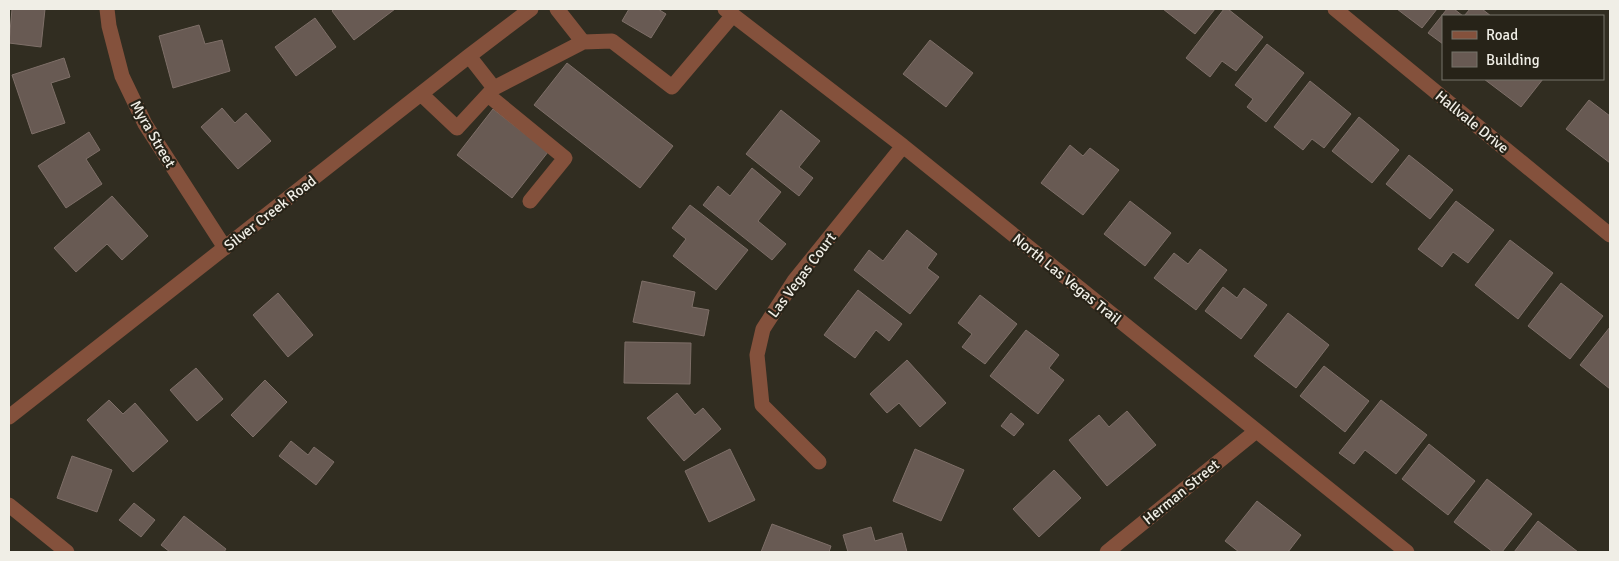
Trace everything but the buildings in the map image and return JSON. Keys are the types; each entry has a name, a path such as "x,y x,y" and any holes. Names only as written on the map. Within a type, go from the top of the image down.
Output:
{"street":[{"name":"Myra Street","path":"106,9 122,76 145,124 225,248"},
{"name":"Silver Creek Road","path":"9,417 531,9"},
{"path":"557,9 583,42"},
{"name":"Hallvale Drive","path":"1335,9 1610,235"},
{"path":"420,94 457,128 491,91 583,42 612,41 672,87 729,12"},
{"name":"North Las Vegas Trail","path":"729,12 903,146 1406,552"},
{"path":"469,56 491,91 565,158 530,201"},
{"name":"Las Vegas Court","path":"819,462 762,405 757,355 763,329 794,281 903,146"},
{"name":"Herman Street","path":"1107,552 1255,432"},
{"path":"9,505 66,552"}]}
